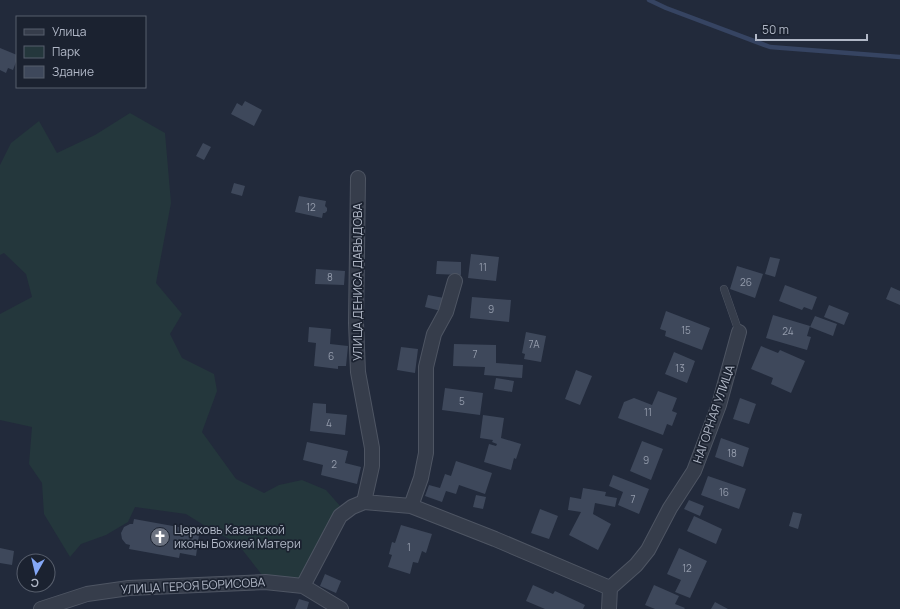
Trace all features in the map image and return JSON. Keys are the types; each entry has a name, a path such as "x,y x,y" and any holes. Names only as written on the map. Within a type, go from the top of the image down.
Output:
{"street":[{"name":"УЛИЦА ДЕНИСА ДАВЫДОВА","path":"358,178 356,323 358,372 372,448 372,466 364,502"},
{"path":"411,506 421,478 426,452 426,367 434,334 446,312 455,281"},
{"name":"НАГОРНАЯ УЛИЦА","path":"610,588 636,565 648,550 670,508 694,471 719,405 739,332"},
{"path":"303,586 340,516 352,507 364,502 411,506 495,539 610,588 609,609"},
{"name":"УЛИЦА ГЕРОЯ БОРИСОВА","path":"41,609 87,594 129,588 265,582 303,586 341,609"}],"lane":[{"name":"НАГОРНАЯ УЛИЦА","path":"724,289 739,332"}],"green space":[{"path":"130,113 165,133 171,203 156,283 182,314 170,334 182,358 214,374 217,391 202,432 236,479 264,493 279,485 302,480 326,490 341,507 309,573 297,580 281,576 262,575 237,543 186,514 135,507 128,522 106,535 81,544 70,557 44,514 42,483 29,464 32,427 0,420 0,314 32,297 26,274 4,253 0,255 0,165 11,143 39,121 57,153 95,135"}],"building":[{"path":"0,48 16,55 16,62 13,70 8,68 6,73 0,70"},
{"path":"245,101 262,110 254,126 231,114 237,103 242,106"},
{"path":"203,143 211,147 204,160 196,156"},
{"path":"234,183 245,186 242,196 231,193"},
{"path":"299,196 326,201 325,206 327,211 323,213 322,218 295,212"},
{"path":"471,254 499,257 496,281 468,278"},
{"path":"770,257 780,259 775,277 765,274"},
{"path":"437,261 461,262 461,275 436,274"},
{"path":"737,266 763,274 755,298 730,289"},
{"path":"316,269 345,271 344,285 315,284"},
{"path":"785,285 817,297 812,310 804,307 802,310 779,301"},
{"path":"891,287 900,291 900,305 886,299"},
{"path":"428,295 444,298 441,311 425,307"},
{"path":"472,297 511,300 509,322 470,318"},
{"path":"829,305 849,313 844,325 824,317"},
{"path":"666,311 710,328 702,350 665,336 666,331 660,329"},
{"path":"773,315 810,326 807,336 811,337 807,350 766,338"},
{"path":"815,316 837,324 833,336 810,327"},
{"path":"309,327 331,329 330,344 348,346 346,366 338,366 338,369 314,366 316,343 308,342"},
{"path":"526,332 546,336 541,362 524,359 525,354 522,353"},
{"path":"454,344 496,345 496,363 523,365 522,378 484,375 485,367 453,366"},
{"path":"761,346 778,353 780,350 805,361 791,393 771,384 773,378 751,369"},
{"path":"401,347 418,349 415,373 397,370"},
{"path":"674,352 695,361 687,383 665,374"},
{"path":"576,370 592,376 580,405 565,399"},
{"path":"496,378 514,381 512,392 494,389"},
{"path":"445,388 483,393 480,415 442,410"},
{"path":"658,391 677,398 672,411 677,413 672,426 667,424 663,435 618,418 624,402 634,398 652,405"},
{"path":"740,398 756,404 749,424 733,419"},
{"path":"313,403 326,404 326,413 347,415 345,435 310,431"},
{"path":"483,415 504,418 501,438 521,444 516,459 514,458 511,470 484,462 489,444 496,446 497,444 492,442 493,440 480,438"},
{"path":"721,438 749,448 743,467 715,457"},
{"path":"642,441 663,449 651,480 630,471"},
{"path":"307,442 348,451 345,463 361,467 357,484 321,475 323,465 303,460"},
{"path":"456,461 492,473 485,494 459,485 456,494 446,491 442,502 425,496 429,485 440,488 445,474 451,476"},
{"path":"613,475 649,489 639,514 618,505 623,492 609,486"},
{"path":"708,476 746,489 739,509 701,495"},
{"path":"583,488 606,492 605,496 617,498 615,507 595,503 593,514 611,524 598,550 569,535 581,512 568,510 570,497 581,499"},
{"path":"476,495 486,497 483,509 473,507"},
{"path":"689,500 704,506 700,516 684,509"},
{"path":"540,509 558,516 549,539 531,533"},
{"path":"793,512 802,514 798,529 789,526"},
{"path":"694,516 722,529 716,544 687,531"},
{"name":"Церковь Казанской иконы Божией Матери","path":"134,519 184,528 183,533 199,535 196,556 180,553 179,558 129,549 130,545 126,544 122,539 121,533 124,527 133,524"},
{"path":"401,525 432,534 426,553 422,551 418,563 413,562 410,574 388,567 392,555 389,554 392,542 395,543"},
{"path":"0,548 14,551 12,565 0,563"},
{"path":"679,548 707,561 690,598 675,592 681,580 667,574"},
{"path":"325,574 341,581 336,593 320,586"},
{"path":"533,585 553,594 555,591 585,605 583,609 545,609 526,601"},
{"path":"654,585 679,596 675,604 685,608 655,609 645,605"},
{"path":"299,599 309,602 307,609 295,609"},
{"path":"715,602 728,609 711,609"}],"waterway":[{"path":"649,0 666,8 770,47 900,57"}],"place":[{"name":"Церковь Казанской иконы Божией Матери","path":"160,537"}]}
